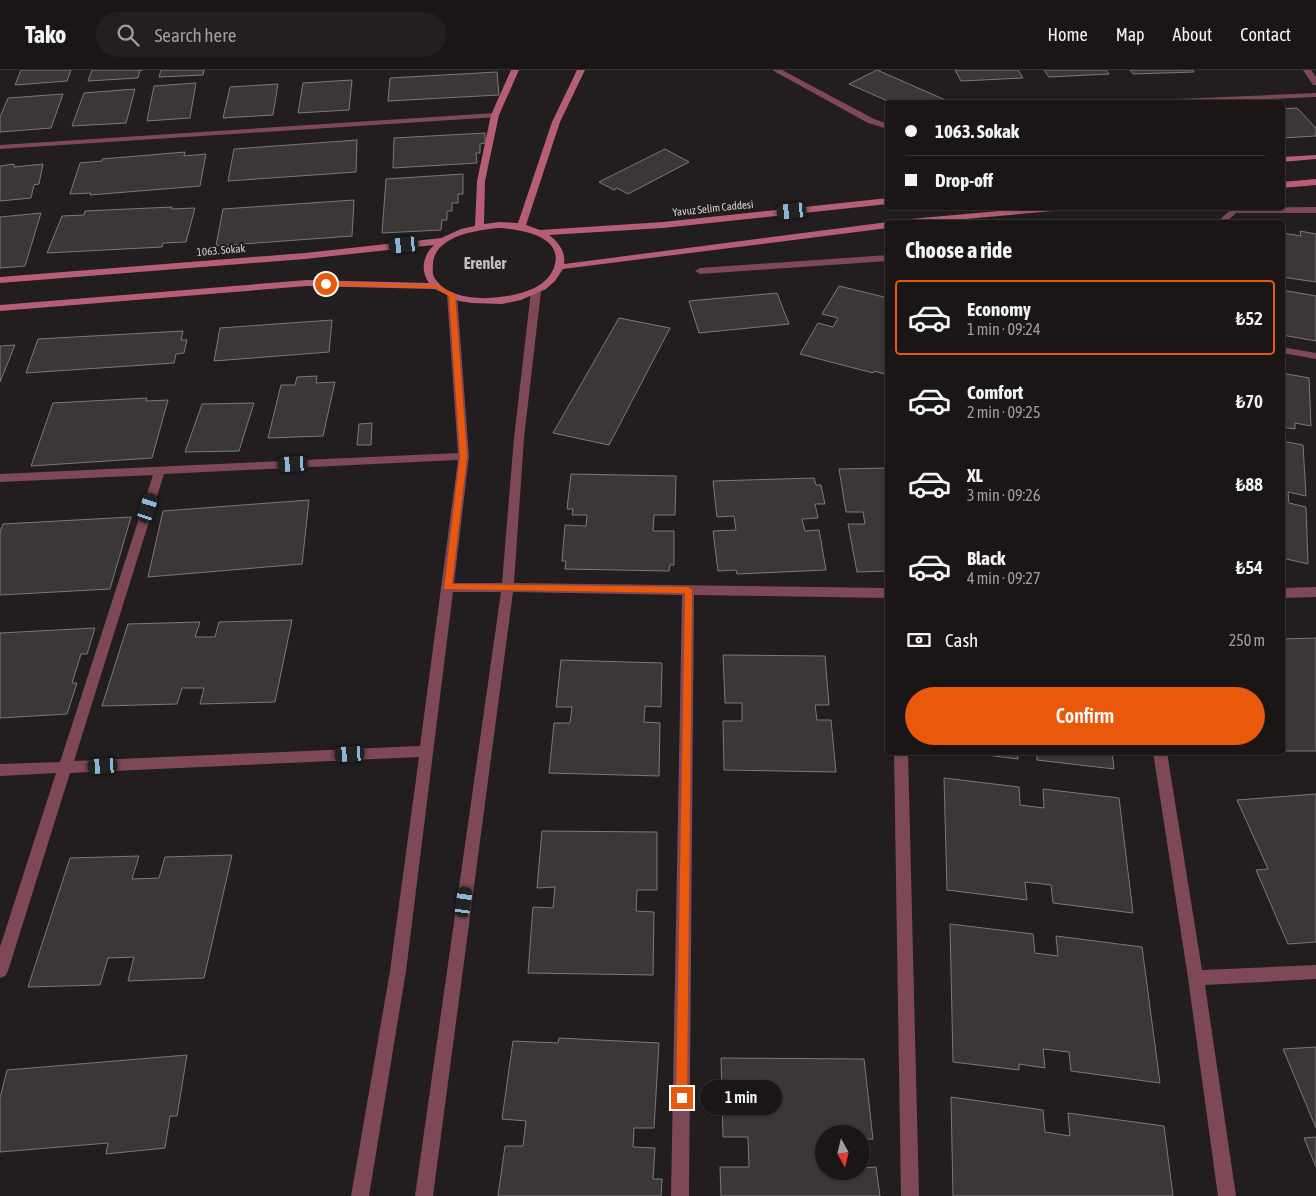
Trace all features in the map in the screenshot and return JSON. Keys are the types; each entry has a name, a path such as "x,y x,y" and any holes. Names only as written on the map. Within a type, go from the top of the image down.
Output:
{"main road":[{"path":"479,227 481,180 495,115 515,70"},
{"path":"521,227 556,122 581,70"},
{"path":"1285,160 1316,158"},
{"path":"1285,185 1316,182"},
{"name":"Yavuz Selim Caddesi","path":"540,233 663,225 885,201"},
{"path":"930,220 1033,210"},
{"path":"499,225 521,227 540,233 553,242 560,254 560,267 551,280 536,291 515,298 493,301 471,300 452,295 437,286 429,275 427,263 432,251 444,240 459,232 499,225"},
{"path":"560,267 885,225"},
{"name":"1063. Sokak","path":"0,280 304,256 444,240"},
{"path":"0,308 307,283 437,286"}],"street":[{"path":"776,70 870,121 885,126"},
{"path":"1307,70 1316,83"},
{"path":"1200,100 1316,95"},
{"path":"0,147 495,115"},
{"path":"1223,220 1234,210 1316,210"},
{"path":"700,271 885,258"},
{"path":"424,1196 508,588 519,438 536,291"},
{"path":"360,1196 398,972 464,456 452,295"},
{"path":"1285,351 1316,356"},
{"path":"1,481 160,470 464,456"},
{"path":"0,971 160,470"},
{"path":"447,587 885,593"},
{"path":"680,1196 688,590"},
{"path":"1285,593 1316,592"},
{"path":"0,770 426,751"},
{"path":"901,755 910,1196"},
{"path":"1160,755 1196,978 1227,1196"},
{"path":"1196,978 1316,972"}],"building":[{"path":"21,70 71,70 67,81 15,85"},
{"path":"92,70 140,70 138,78 88,81"},
{"path":"161,70 204,70 203,75 159,77"},
{"path":"877,70 945,100 885,100 849,84"},
{"path":"955,70 1018,70 1023,78 961,81"},
{"path":"1044,70 1106,70 1109,74 1049,77"},
{"path":"1130,70 1193,70 1194,72 1133,74"},
{"path":"497,72 499,95 388,101 390,78"},
{"path":"352,80 349,110 298,113 303,83"},
{"path":"196,83 190,118 147,121 154,86"},
{"path":"278,84 273,115 223,118 230,87"},
{"path":"135,89 126,123 72,126 84,93"},
{"path":"63,94 51,128 0,132 0,117 8,98"},
{"path":"1297,108 1316,128 1316,136 1285,138 1285,109"},
{"path":"485,133 485,143 480,144 480,153 476,153 477,163 393,168 394,138"},
{"path":"357,140 356,172 228,181 234,149"},
{"path":"665,149 689,162 628,194 617,188 614,190 599,182"},
{"path":"185,152 184,156 206,154 200,186 90,195 91,193 70,194 80,163 102,161 102,159"},
{"path":"14,164 14,167 43,164 39,184 34,185 31,198 0,201 0,166"},
{"path":"463,174 463,194 458,194 458,203 452,203 452,211 447,211 447,220 442,220 441,230 382,233 386,179"},
{"path":"354,200 352,236 216,246 223,209"},
{"path":"172,207 171,209 195,208 186,242 163,243 162,247 47,253 62,216 84,215 85,211"},
{"path":"41,213 25,266 0,268 0,217"},
{"path":"1300,231 1316,234 1316,282 1285,277 1285,233 1301,236"},
{"path":"839,286 885,297 885,374 874,371 873,373 800,354 818,323 833,327 838,318 822,314"},
{"path":"1285,291 1316,296 1316,341 1285,336"},
{"path":"777,293 789,324 699,333 689,301"},
{"path":"619,318 670,328 609,445 553,433"},
{"path":"332,320 329,352 214,361 220,328"},
{"path":"183,331 181,340 187,340 184,353 176,354 174,363 26,373 38,339"},
{"path":"15,345 0,382 0,346"},
{"path":"1285,374 1309,378 1311,426 1295,423 1295,429 1285,427"},
{"path":"317,376 316,383 335,382 323,436 268,438 281,385 295,385 297,377"},
{"path":"147,398 146,401 168,400 152,458 31,466 53,403"},
{"path":"254,403 239,451 185,452 202,404"},
{"path":"372,423 371,445 357,445 359,424"},
{"path":"1285,442 1303,445 1306,496 1288,492 1289,503 1306,507 1308,564 1285,559"},
{"path":"885,468 885,571 857,572 848,524 865,524 863,512 846,512 839,469"},
{"path":"571,474 676,476 675,515 654,515 653,531 674,531 674,565 670,565 669,571 565,569 566,561 562,561 565,525 586,526 587,515 572,515 573,509 567,509"},
{"path":"814,478 816,485 821,485 825,504 815,504 818,518 802,519 805,531 819,530 826,570 737,574 736,570 718,571 713,531 736,530 734,516 717,517 713,481"},
{"path":"309,500 302,564 148,577 163,511"},
{"path":"131,517 110,589 0,595 0,532 3,524"},
{"path":"292,620 275,702 200,704 204,688 182,688 177,704 102,706 128,624 200,622 195,637 215,637 219,622"},
{"path":"95,628 87,654 81,654 72,683 77,683 67,714 0,718 0,633"},
{"path":"1316,638 1316,751 1285,751 1285,639"},
{"path":"723,655 825,656 829,705 815,705 817,720 831,720 836,772 724,770 723,721 742,721 742,703 725,703"},
{"path":"561,660 662,663 661,707 645,706 644,722 660,723 659,776 549,773 554,723 570,723 572,707 556,707"},
{"path":"986,755 1017,755 1018,759"},
{"path":"1037,755 1112,755 1114,769 1037,760"},
{"path":"944,778 1019,787 1020,805 1044,808 1043,789 1119,798 1133,913 1053,903 1051,885 1025,882 1027,900 947,890"},
{"path":"1316,794 1316,942 1288,944 1256,870 1268,869 1237,800"},
{"path":"542,831 657,832 657,890 637,890 636,911 654,912 653,975 528,973 533,907 553,908 555,887 537,888"},
{"path":"232,855 204,978 128,981 134,957 108,958 100,985 28,987 70,858 139,856 132,879 159,878 165,857"},
{"path":"950,924 1033,934 1035,953 1058,956 1056,936 1142,947 1160,1083 1071,1071 1069,1052 1043,1049 1045,1068 1019,1064 1019,1070 953,1062"},
{"path":"559,1038 659,1043 654,1128 634,1128 633,1147 655,1148 653,1179 662,1179 661,1196 498,1196 505,1146 523,1146 526,1121 502,1119 513,1041 558,1043"},
{"path":"1316,1047 1316,1128 1283,1049"},
{"path":"187,1055 177,1116 170,1116 165,1148 106,1154 108,1143 0,1152 0,1098 7,1070"},
{"path":"721,1058 864,1059 873,1139 870,1139 870,1125 815,1125 815,1180 870,1180 870,1167 876,1167 880,1196 721,1196 720,1167 749,1167 748,1137 723,1137"},
{"path":"951,1097 1043,1110 1045,1132 1070,1136 1068,1113 1164,1126 1173,1196 953,1196"},
{"path":"1316,1137 1316,1167 1304,1138"}],"district":[{"name":"Erenler","path":"485,263"}],"route":[{"path":"326,284 437,286 452,295 464,456 447,587 688,590 682,1098"}]}
